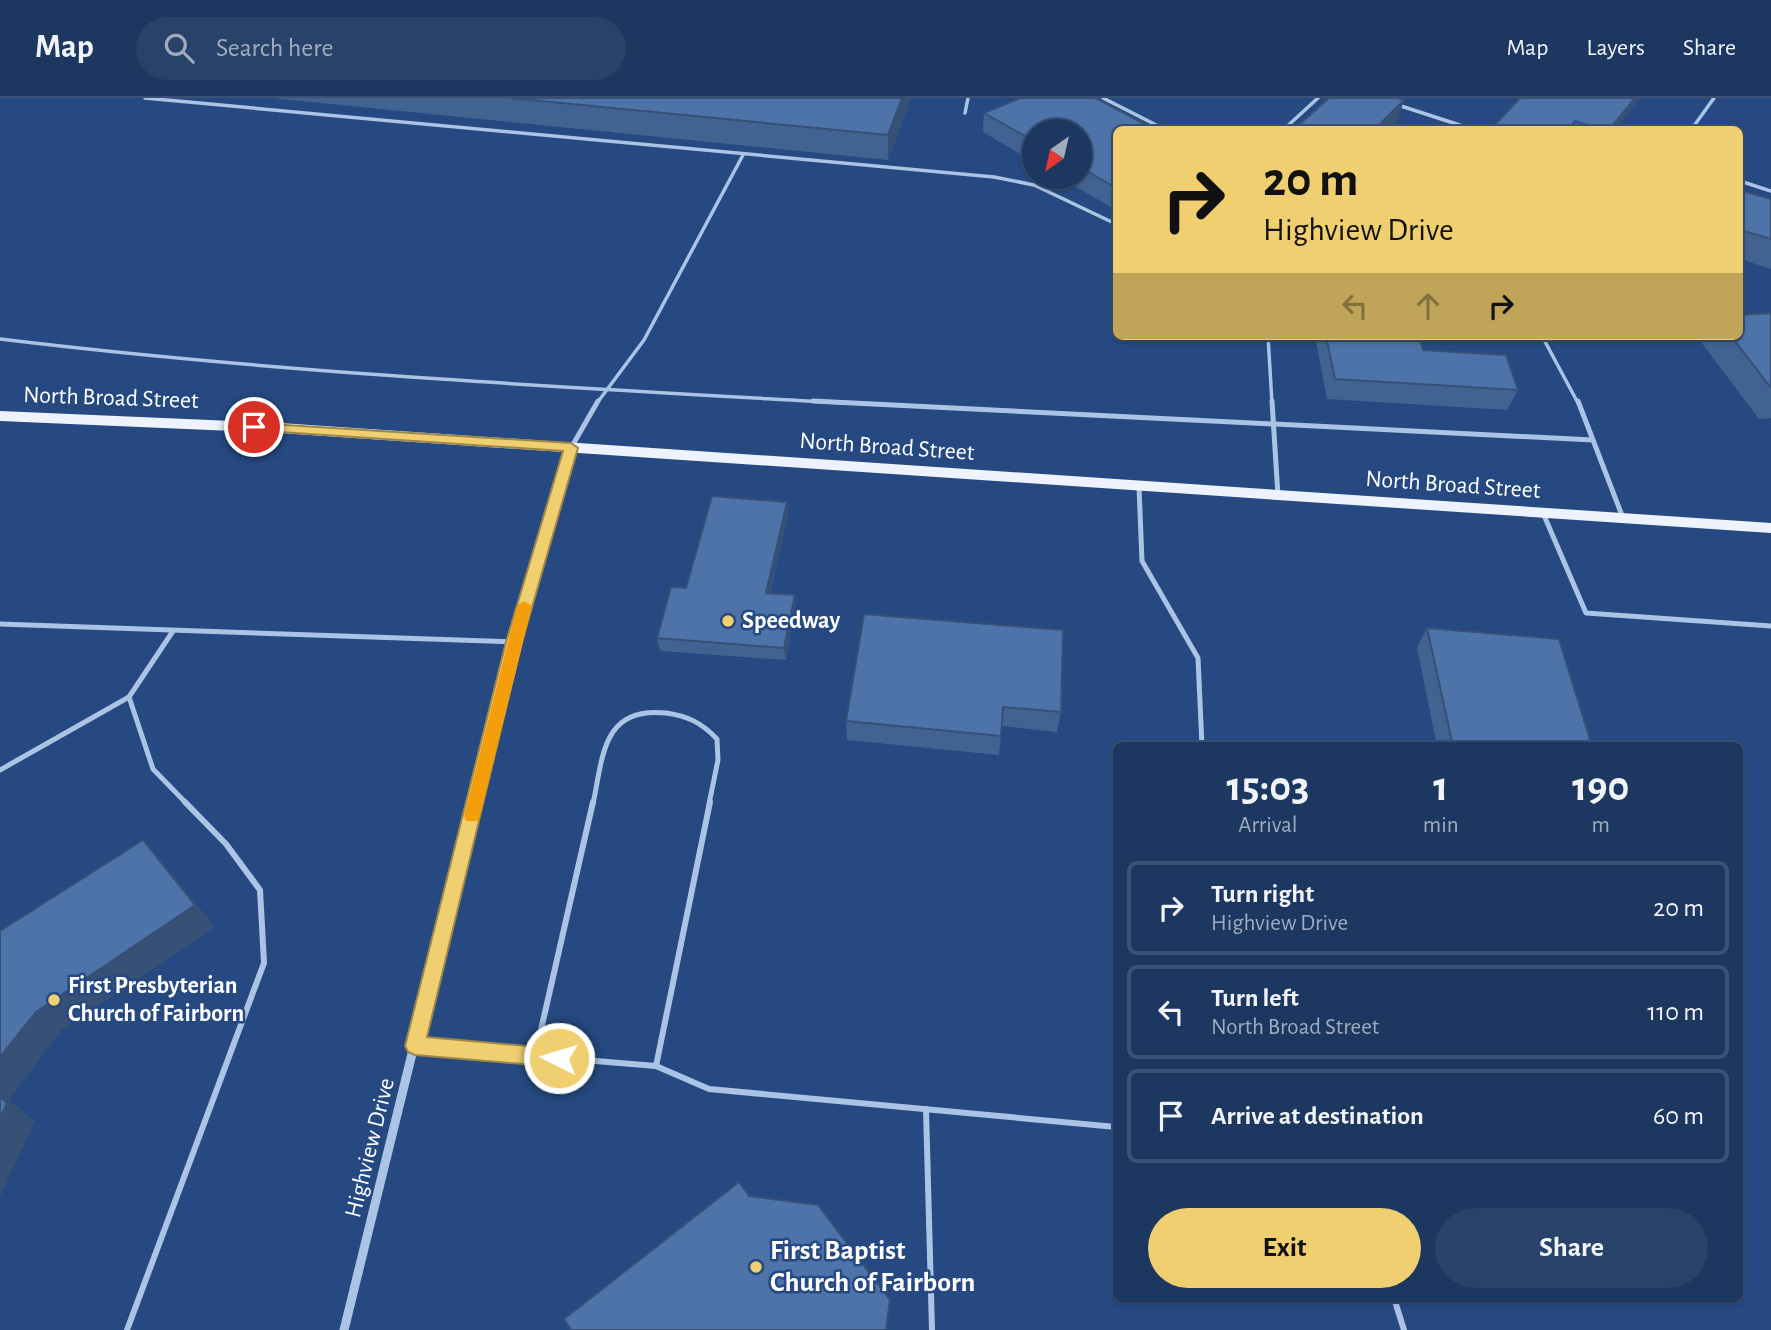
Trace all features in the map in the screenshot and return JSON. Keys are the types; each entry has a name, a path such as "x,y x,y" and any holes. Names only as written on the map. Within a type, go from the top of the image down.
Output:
{"main road":[{"name":"North Broad Street","path":"0,416 280,428 1771,528"}],"street":[{"name":"Highview Drive","path":"344,1330 514,642 571,448"}],"lane":[{"path":"145,98 994,177 1034,185 1113,223"},
{"path":"965,113 968,98"},
{"path":"1103,98 1158,126"},
{"path":"1287,126 1318,98"},
{"path":"1695,126 1714,98"},
{"path":"1388,102 1463,126"},
{"path":"571,448 605,390 644,340 743,155"},
{"path":"1743,182 1771,191"},
{"path":"0,339 225,364 605,390 1272,426 1593,440"},
{"path":"1268,340 1278,496"},
{"path":"1544,340 1576,395 1623,518"},
{"path":"1139,487 1142,561 1198,658 1202,742"},
{"path":"1543,513 1587,613 1771,626"},
{"path":"0,624 514,642"},
{"path":"0,770 129,697 173,630"},
{"path":"127,1330 264,963 260,890 226,844 153,769 129,697"},
{"path":"535,1056 606,745 614,728 627,716 645,712 677,715 702,723 717,739 718,760 656,1066"},
{"path":"415,1046 656,1066 678,1078 709,1089 1113,1126"},
{"path":"926,1109 932,1330"},
{"path":"1395,1302 1404,1330"}],"building":[{"path":"510,98 902,98 888,135"},
{"path":"1020,98 1096,98 1148,126 1113,126 1113,186 1092,174 1092,119 1022,119 1022,134 984,113"},
{"path":"1329,98 1404,100 1378,126 1298,126"},
{"path":"1520,98 1635,98 1612,126 1591,126 1575,121 1571,126 1494,126"},
{"path":"1743,191 1771,199 1771,239 1743,231"},
{"path":"1771,313 1771,388 1734,340 1743,340 1743,315"},
{"path":"1327,340 1420,340 1423,350 1506,355 1518,390 1335,379"},
{"path":"712,496 787,502 766,593 795,595 784,648 657,638 671,587 686,588"},
{"path":"864,614 1063,630 1061,712 1003,707 1001,736 846,721"},
{"path":"1427,628 1559,639 1591,742 1452,742"},
{"path":"143,840 195,905 36,1012 0,1057 0,931"},
{"path":"0,1097 7,1103 0,1119"},
{"name":"First Baptist Church of Fairborn","path":"739,1182 749,1196 818,1205 890,1300 886,1330 571,1330 564,1319"}],"slow traffic":[{"path":"472,816 524,606"}],"place":[{"name":"Speedway","path":"728,621"},
{"name":"First Presbyterian Church of Fairborn","path":"54,1000"},
{"name":"First Baptist Church of Fairborn","path":"756,1267"}],"route":[{"path":"254,427 571,448 514,642 415,1046 559,1058"}]}
